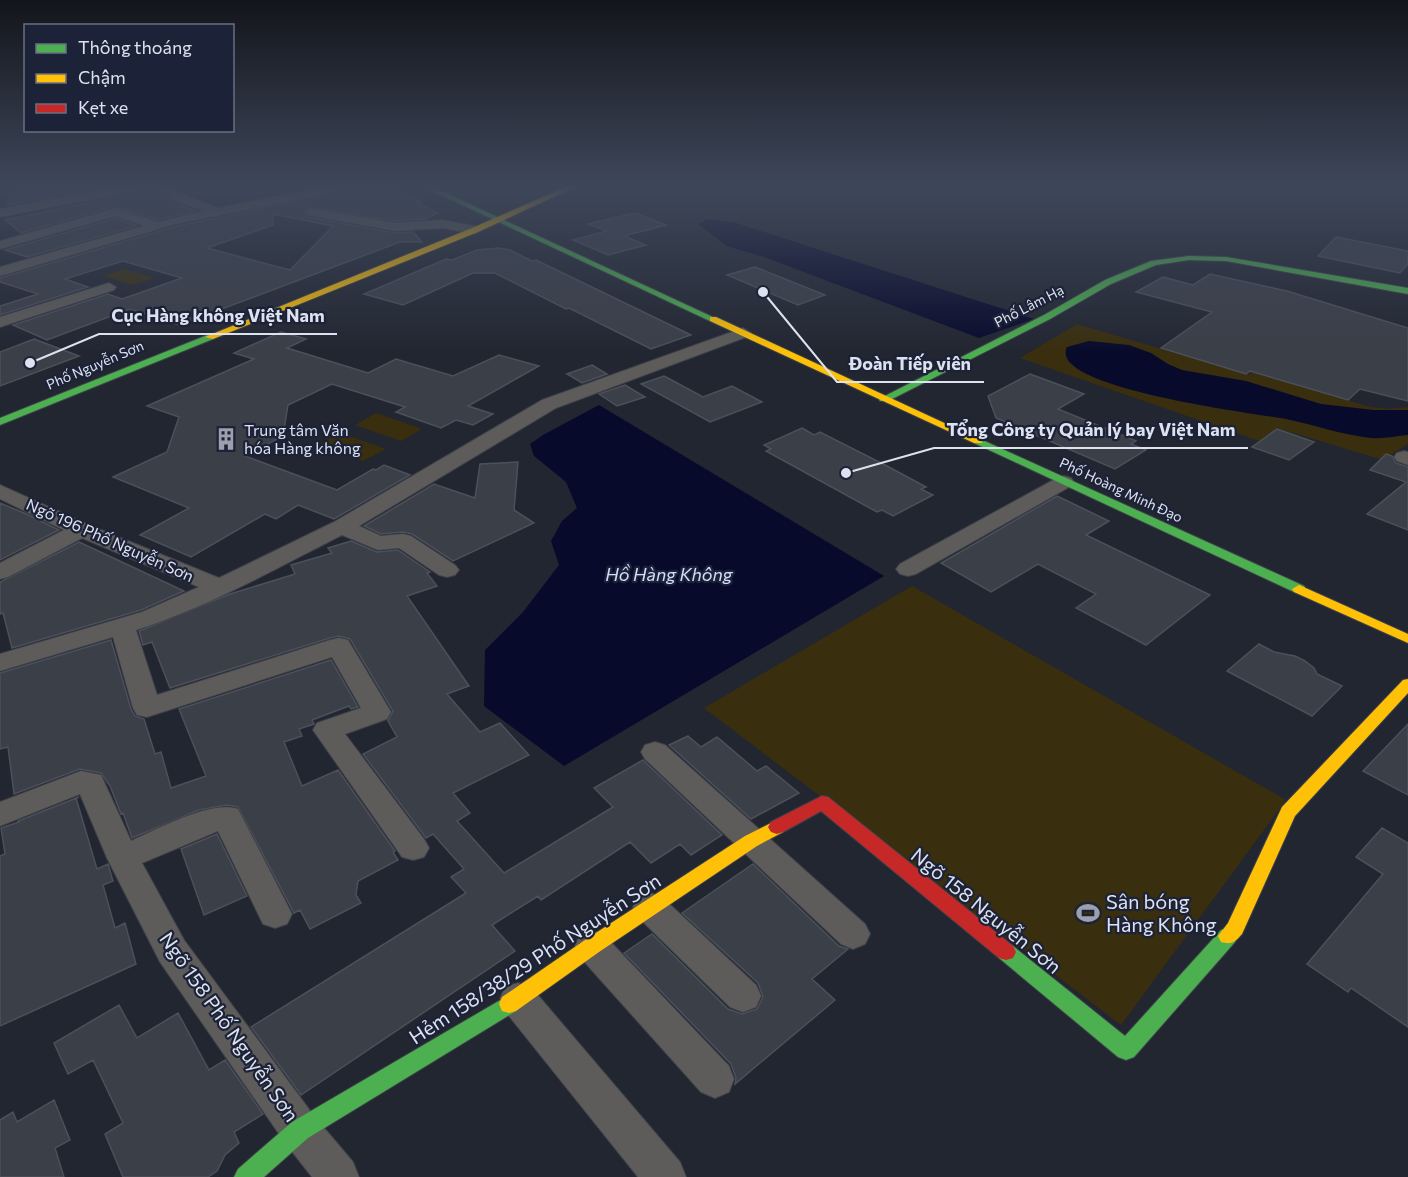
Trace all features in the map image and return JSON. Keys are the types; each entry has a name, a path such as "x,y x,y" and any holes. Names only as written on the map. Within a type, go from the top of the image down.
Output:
{"street":[{"path":"40,243 67,253"},
{"path":"0,272 100,243"},
{"name":"Phố Nguyễn Sơn","path":"0,422 443,243"},
{"name":"Phố Hoàng Minh Đạo","path":"549,243 1408,639"},
{"name":"Phố Lâm Hạ","path":"884,399 1047,317 1108,282 1154,263 1189,258 1226,259 1408,291"},
{"path":"2,333 109,287"},
{"path":"0,663 151,616 220,587 342,527 549,404 743,333"},
{"path":"908,569 1064,482"},
{"name":"Ngõ 196 Phố Nguyễn Sơn","path":"0,491 81,530 220,587"},
{"path":"342,527 378,543 403,541 447,570"},
{"path":"0,572 81,530"},
{"path":"122,625 147,708 339,646 377,712 327,730 413,848"},
{"name":"Ngõ 158 Nguyễn Sơn","path":"822,802 1126,1050 1235,928 1288,812 1408,684"},
{"path":"654,752 853,934"},
{"name":"Ngõ 158 Phố Nguyễn Sơn","path":"0,814 86,782 90,783 123,858 172,951 300,1130 338,1177"},
{"name":"Hẻm 158/38/29 Phố Nguyễn Sơn","path":"246,1177 300,1130 518,999 592,945 751,841 822,802"},
{"path":"123,858 191,828 227,817 275,914"},
{"path":"650,907 742,996"},
{"path":"592,945 715,1079"},
{"path":"518,999 665,1177"}],"shaded area":[{"path":"124,269 154,278 133,285 103,276"},
{"path":"1077,324 1249,375 1252,372 1370,407 1388,409 1408,407 1408,444 1383,460 1277,428 1259,441 1020,358"},
{"path":"376,413 422,429 401,441 355,425"},
{"path":"340,433 386,449 363,461 317,445"},
{"name":"Sân bóng Hàng Không","path":"912,586 1286,800 1121,1025 704,708"}],"water":[{"path":"723,243 798,243 1034,319 979,338 764,257"},
{"path":"1089,341 1129,345 1151,353 1182,370 1246,381 1321,404 1374,410 1408,410 1408,435 1381,438 1360,437 1286,419 1200,405 1120,386 1089,375 1069,362 1067,347"},
{"name":"Hồ Hàng Không","path":"599,405 884,576 564,766 484,706 485,650 523,612 559,565 551,541 562,521 577,508 566,482 534,456 530,444"}],"building":[{"path":"30,243 77,243 27,257 5,250"},
{"path":"119,243 222,243 207,248 290,270 316,243 398,243 179,325 130,309 47,340 13,325 108,294 122,299 182,278 123,261 65,279 88,287 0,315 0,306 38,294 0,282 0,278"},
{"path":"580,243 641,243 646,245 608,255"},
{"path":"1330,243 1366,243 1408,251 1408,264 1400,273 1318,256"},
{"path":"499,248 510,250 532,261 536,260 691,335 651,349 495,273 473,273 403,305 364,294 446,259 452,260 477,250"},
{"path":"755,267 825,295 798,305 727,275"},
{"path":"1210,274 1287,291 1408,328 1408,401 1360,389 1348,400 1250,371 1246,374 1161,348 1212,312 1136,292 1163,277 1193,285"},
{"path":"281,332 306,339 287,348 368,373 396,359 453,376 499,355 539,366 468,406 493,414 473,425 456,420 441,428 396,412 405,407 332,384 288,405 283,436 245,456 337,490 384,465 410,475 334,519 298,505 276,519 265,514 191,557 140,535 189,508 113,477 167,452 179,417 147,406 254,359 234,353"},
{"path":"34,339 79,356 0,386 0,352"},
{"path":"592,365 607,374 582,383 567,374"},
{"path":"1030,374 1084,394 1058,409 1136,441 1131,444 1146,450 1115,469 996,418 988,396"},
{"path":"664,376 703,397 732,386 762,402 710,422 641,384"},
{"path":"625,385 645,397 617,406 599,394"},
{"path":"802,428 814,435 820,432 887,466 926,487 921,489 933,495 893,516 882,510 877,512 766,451 771,449 764,445"},
{"path":"1277,429 1314,442 1289,460 1252,447"},
{"path":"1386,454 1392,456 1396,463 1408,467 1408,530 1367,514 1406,482 1370,470"},
{"path":"518,462 514,510 534,523 453,561 412,534 403,532 381,534 364,526 434,484 475,498 480,464"},
{"path":"1057,496 1109,521 1086,535 1210,595 1146,645 1076,608 1096,594 1038,564 991,592 941,563"},
{"path":"0,503 24,513 59,530 0,560"},
{"path":"351,541 377,552 398,550 430,572 427,573 437,586 407,596 469,686 447,694 480,732 500,723 529,755 453,793 470,813 457,821 504,873 613,807 594,788 643,760 722,835 691,855 680,844 651,863 630,842 541,900 538,896 492,925 515,951 301,1095 251,1027 466,893 451,877 464,869 433,834 426,838 363,754 397,737 388,721 393,711 350,639 339,636 330,638 170,688 152,642 143,645 139,631 230,594 295,574 291,565 332,553 328,548"},
{"path":"79,542 184,591 141,610 12,648 3,613 0,614 0,582"},
{"path":"111,640 131,709 135,716 144,719 155,754 161,752 171,788 206,776 179,709 331,660 358,707 351,709 349,706 312,720 314,724 299,729 302,736 284,742 302,786 338,770 395,851 393,852 398,860 358,881 356,895 361,903 310,929 300,910 294,913 238,807 227,805 199,810 132,838 123,813 121,814 110,786 101,773 80,769 14,794 8,747 0,749 0,673"},
{"path":"1259,644 1274,652 1295,656 1305,661 1314,668 1317,674 1342,686 1312,716 1227,671"},
{"path":"1408,724 1408,795 1363,771"},
{"path":"688,736 701,747 717,737 757,771 766,766 799,793 751,819 669,745"},
{"path":"76,798 97,869 108,864 113,881 103,885 115,928 125,923 136,964 0,1026 0,856 5,854 1,828"},
{"path":"1382,828 1408,843 1408,1027 1351,988 1348,992 1307,964 1383,874 1356,857"},
{"path":"217,834 247,896 204,915 181,849"},
{"path":"753,864 839,946 848,949 812,979 835,1000 735,1084 736,1078 731,1064 624,953 652,934 728,1009 742,1014 757,1009 763,997 758,983 682,913"},
{"path":"119,1005 137,1038 178,1013 209,1070 225,1060 263,1114 234,1132 239,1143 225,1155 217,1171 208,1177 123,1177 105,1134 123,1123 93,1060 68,1074 54,1043"},
{"path":"54,1100 70,1140 55,1148 64,1177 0,1177 0,1120 13,1112 17,1122"}],"traffic: fast":[{"path":"548,243 713,319"},
{"path":"884,399 1047,317 1108,282 1154,263 1189,258 1226,259 1408,291"},
{"path":"0,422 210,337"},
{"path":"978,441 1299,589"},
{"path":"1006,952 1126,1050 1228,936"},
{"path":"246,1177 300,1130 509,1004"}],"traffic: slow":[{"path":"210,337 443,243"},
{"path":"713,319 978,441"},
{"path":"1299,589 1408,639"},
{"path":"1228,936 1235,928 1288,812 1408,684"},
{"path":"509,1004 592,946 751,841 777,827"}],"traffic: jam":[{"path":"777,827 822,802 1006,952"}],"place":[{"name":"Đoàn Tiếp viên","path":"763,292"},
{"name":"Cục Hàng không Việt Nam","path":"30,363"},
{"name":"Trung tâm Văn hóa Hàng không","path":"226,439"},
{"name":"Tổng Công ty Quản lý bay Việt Nam","path":"846,473"},
{"name":"Sân bóng Hàng Không","path":"1088,913"}]}
